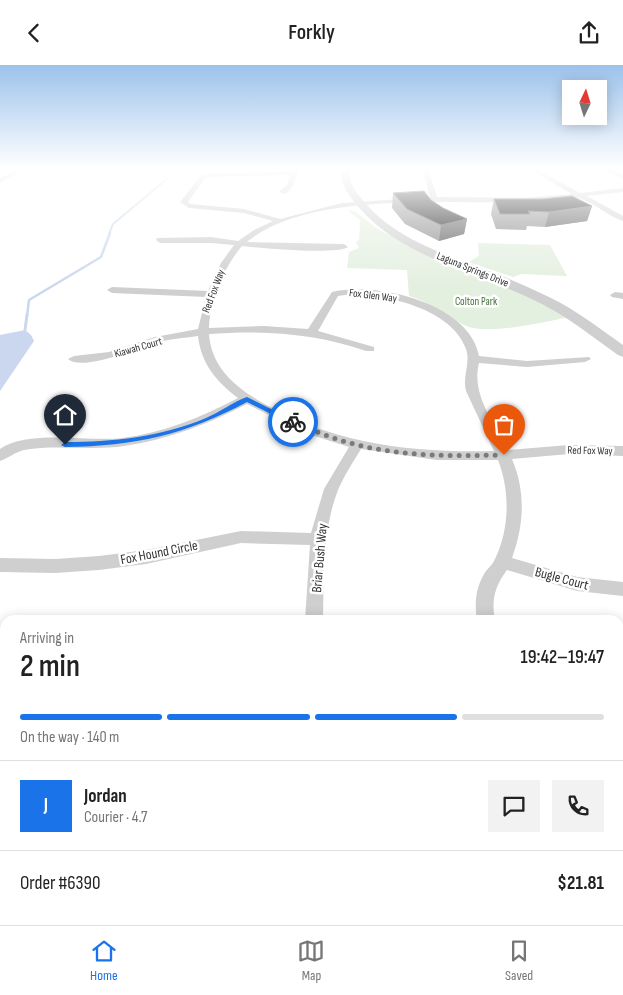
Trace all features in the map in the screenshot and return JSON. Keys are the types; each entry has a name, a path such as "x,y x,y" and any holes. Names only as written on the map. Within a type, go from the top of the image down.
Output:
{"street":[{"path":"212,208 244,211 280,221"},
{"name":"Red Fox Way","path":"334,208 310,212 280,221 238,244 226,259 202,318 202,333 211,363 221,376 247,399 290,421 357,445 422,454 504,455 567,449 623,451"},
{"name":"Laguna Springs Drive","path":"363,208 383,227 408,242 510,283 550,303 593,329 623,352"},
{"path":"603,208 623,219"},
{"path":"160,241 206,240 238,244 321,248 344,247"},
{"path":"112,290 211,294"},
{"name":"Fox Glen Way","path":"312,331 335,294 355,292 382,294 417,304 447,319 466,338 475,359"},
{"name":"Kiawah Court","path":"74,359 114,354 155,340 202,333 250,329 312,331 370,349"},
{"path":"485,615 484,597 490,580 502,562 515,519 515,505 512,480 504,455 471,389 471,372 475,359 527,364 585,359"},
{"path":"0,456 10,448 26,443 103,444 159,435 208,420 247,399"},
{"name":"Briar Bush Way","path":"314,615 318,539 323,513 332,488 357,445"},
{"name":"Fox Hound Circle","path":"0,565 55,566 99,563 146,557 241,537 318,539"},
{"name":"Bugle Court","path":"502,562 577,584 623,589"}],"green space":[{"name":"Colton Park","path":"347,210 355,211 376,228 401,241 511,287 569,317 500,329 473,328 464,325 431,305 409,296 407,270 347,268 349,252 359,248 356,242 359,240 360,220"},
{"path":"478,243 550,245 567,276 521,274 513,277 471,263 470,261 479,256"}],"water":[{"path":"25,330 34,341 0,391 0,335"}],"building":[{"path":"443,208 467,219 441,225 407,209"},
{"path":"498,208 577,208 549,212 528,211 530,214 500,214"}],"waterway":[{"path":"109,234 113,224 132,208"},
{"path":"27,316 29,300 101,257 110,233"},
{"path":"25,330 27,315"}],"way so far":[{"path":"293,422 314,431 374,449 438,455 504,455"}],"route":[{"path":"65,445 103,444 176,431 208,420 247,399 293,422"}]}
